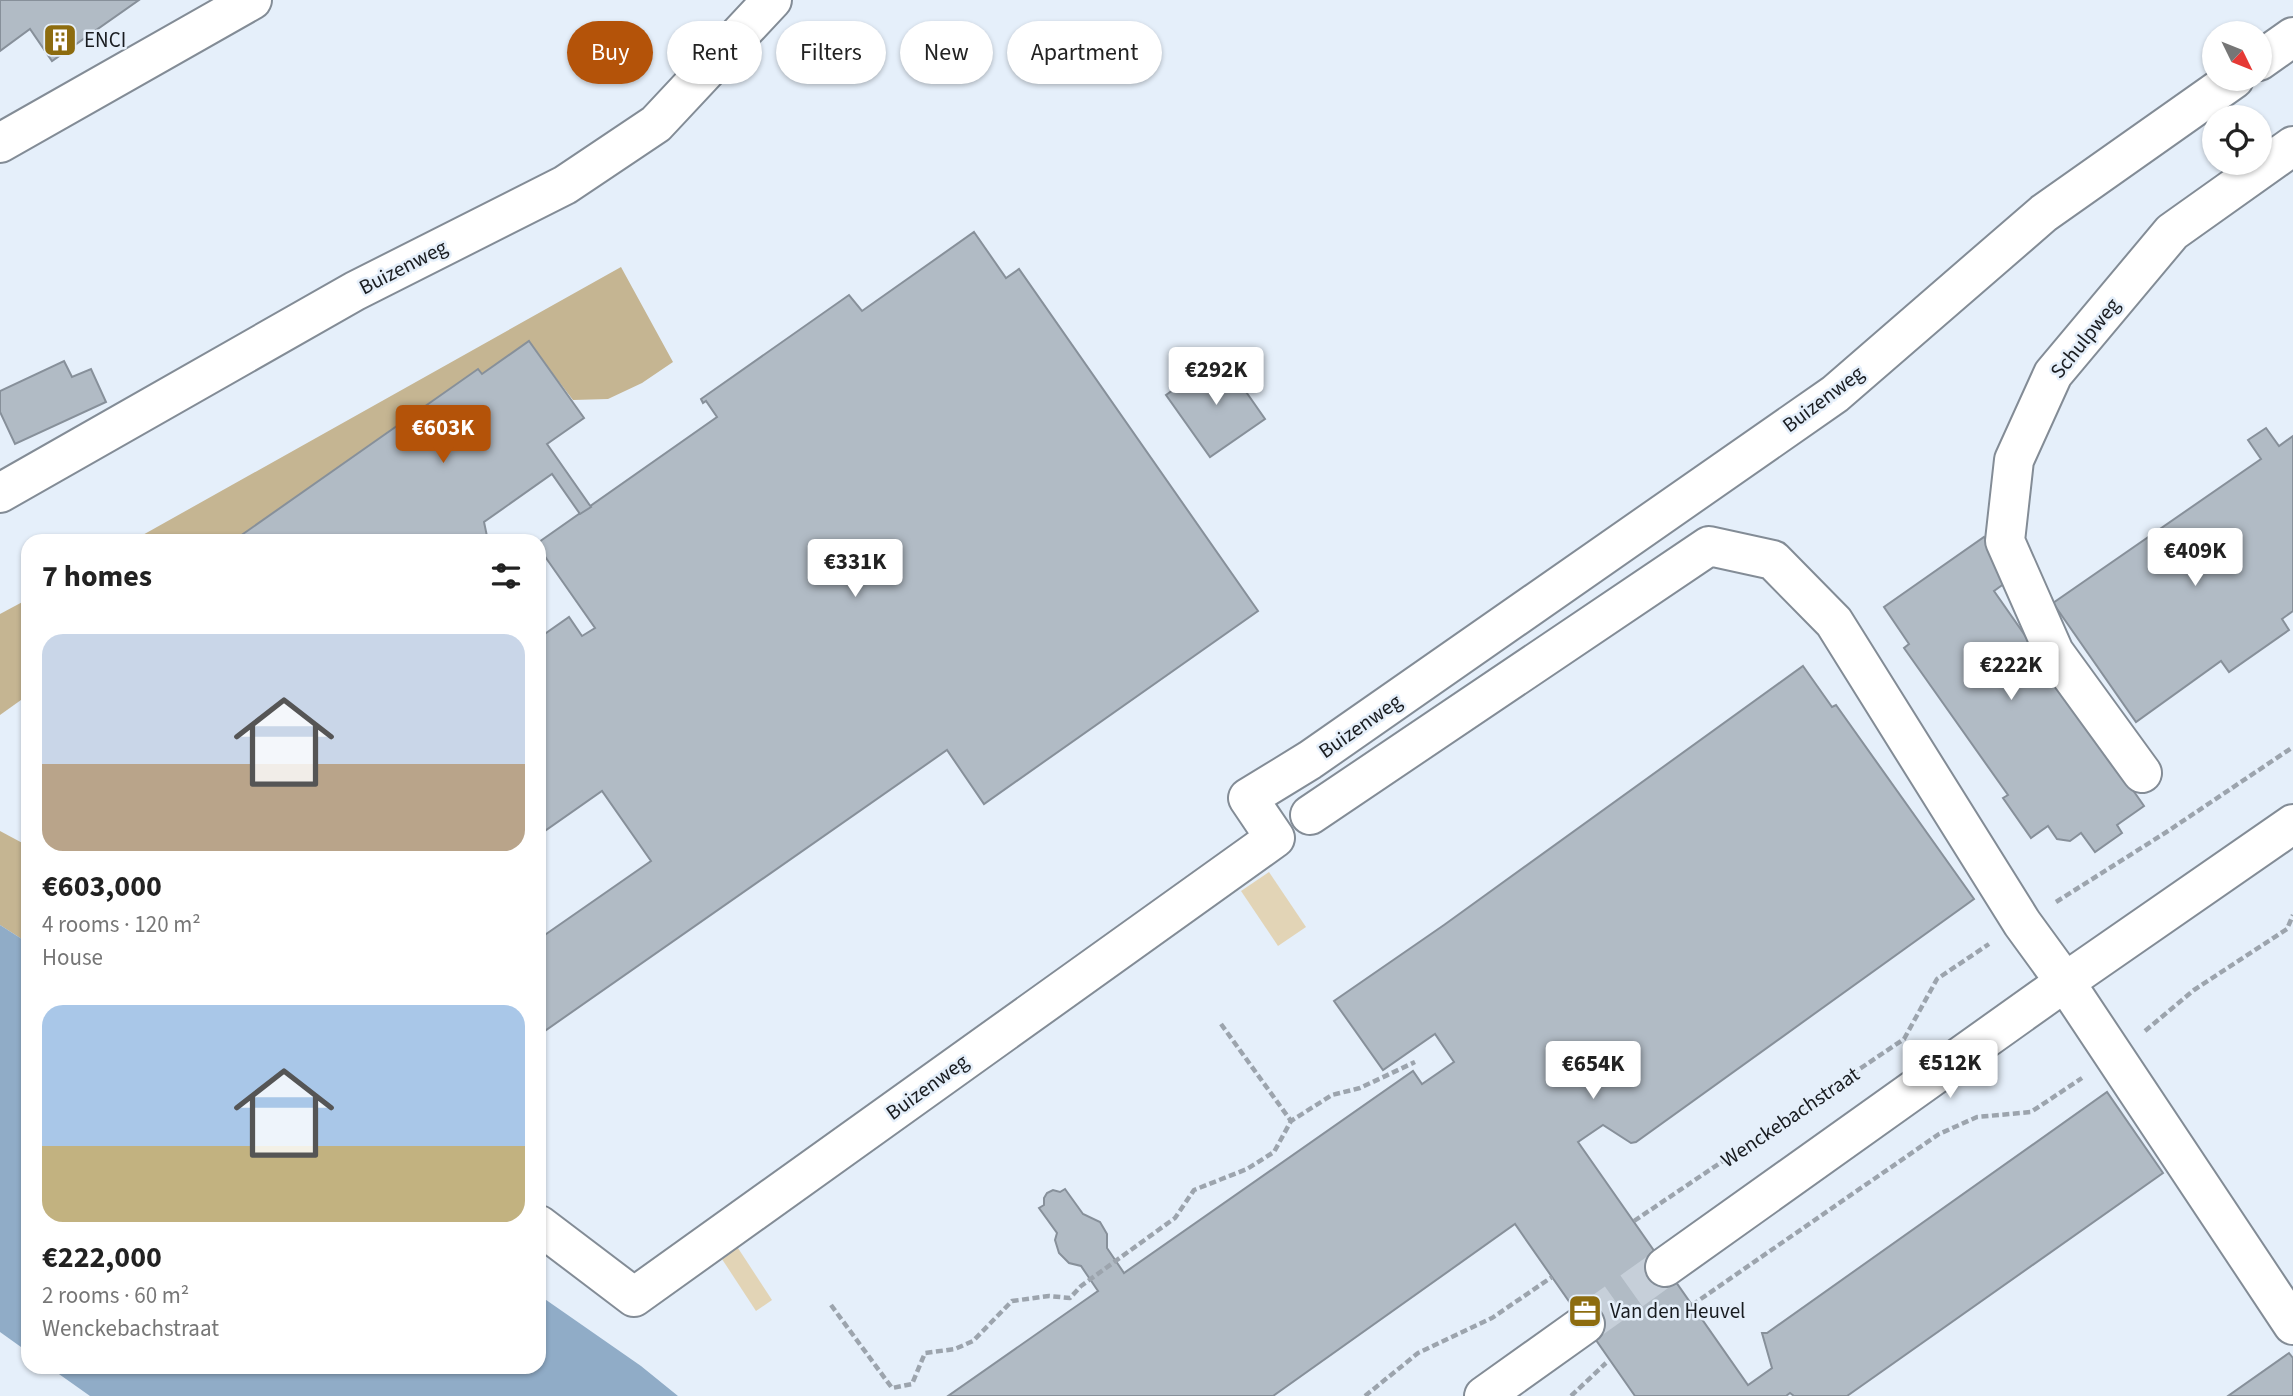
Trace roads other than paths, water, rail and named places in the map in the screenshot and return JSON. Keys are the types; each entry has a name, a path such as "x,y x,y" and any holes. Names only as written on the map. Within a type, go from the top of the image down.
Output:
{"street":[{"path":"0,143 252,0"},
{"name":"Buizenweg","path":"0,494 355,291 565,185 656,124 772,0"},
{"path":"2272,52 2293,37"},
{"name":"Buizenweg","path":"546,1231 634,1297 1275,838 1248,798 1311,760 1835,394 2044,213 2217,91"},
{"name":"Schulpweg","path":"2142,773 2054,652 2005,541 2014,460 2053,374 2172,232 2293,146"},
{"path":"1310,815 1709,545 1773,560 1834,622 2022,923 2065,982 2293,1325"},
{"path":"1665,1267 2065,982 2293,824"},
{"path":"1484,1396 1585,1324"}],"water":[{"path":"0,925 21,938 21,1347 0,1332"},
{"path":"546,1300 641,1366 678,1396 90,1396 59,1374 546,1374"}],"tunnel":[{"path":"1585,1324 1665,1267"}],"place":[{"name":"ENCI","path":"60,40"},
{"name":"Van den Heuvel","path":"1585,1311"}]}
